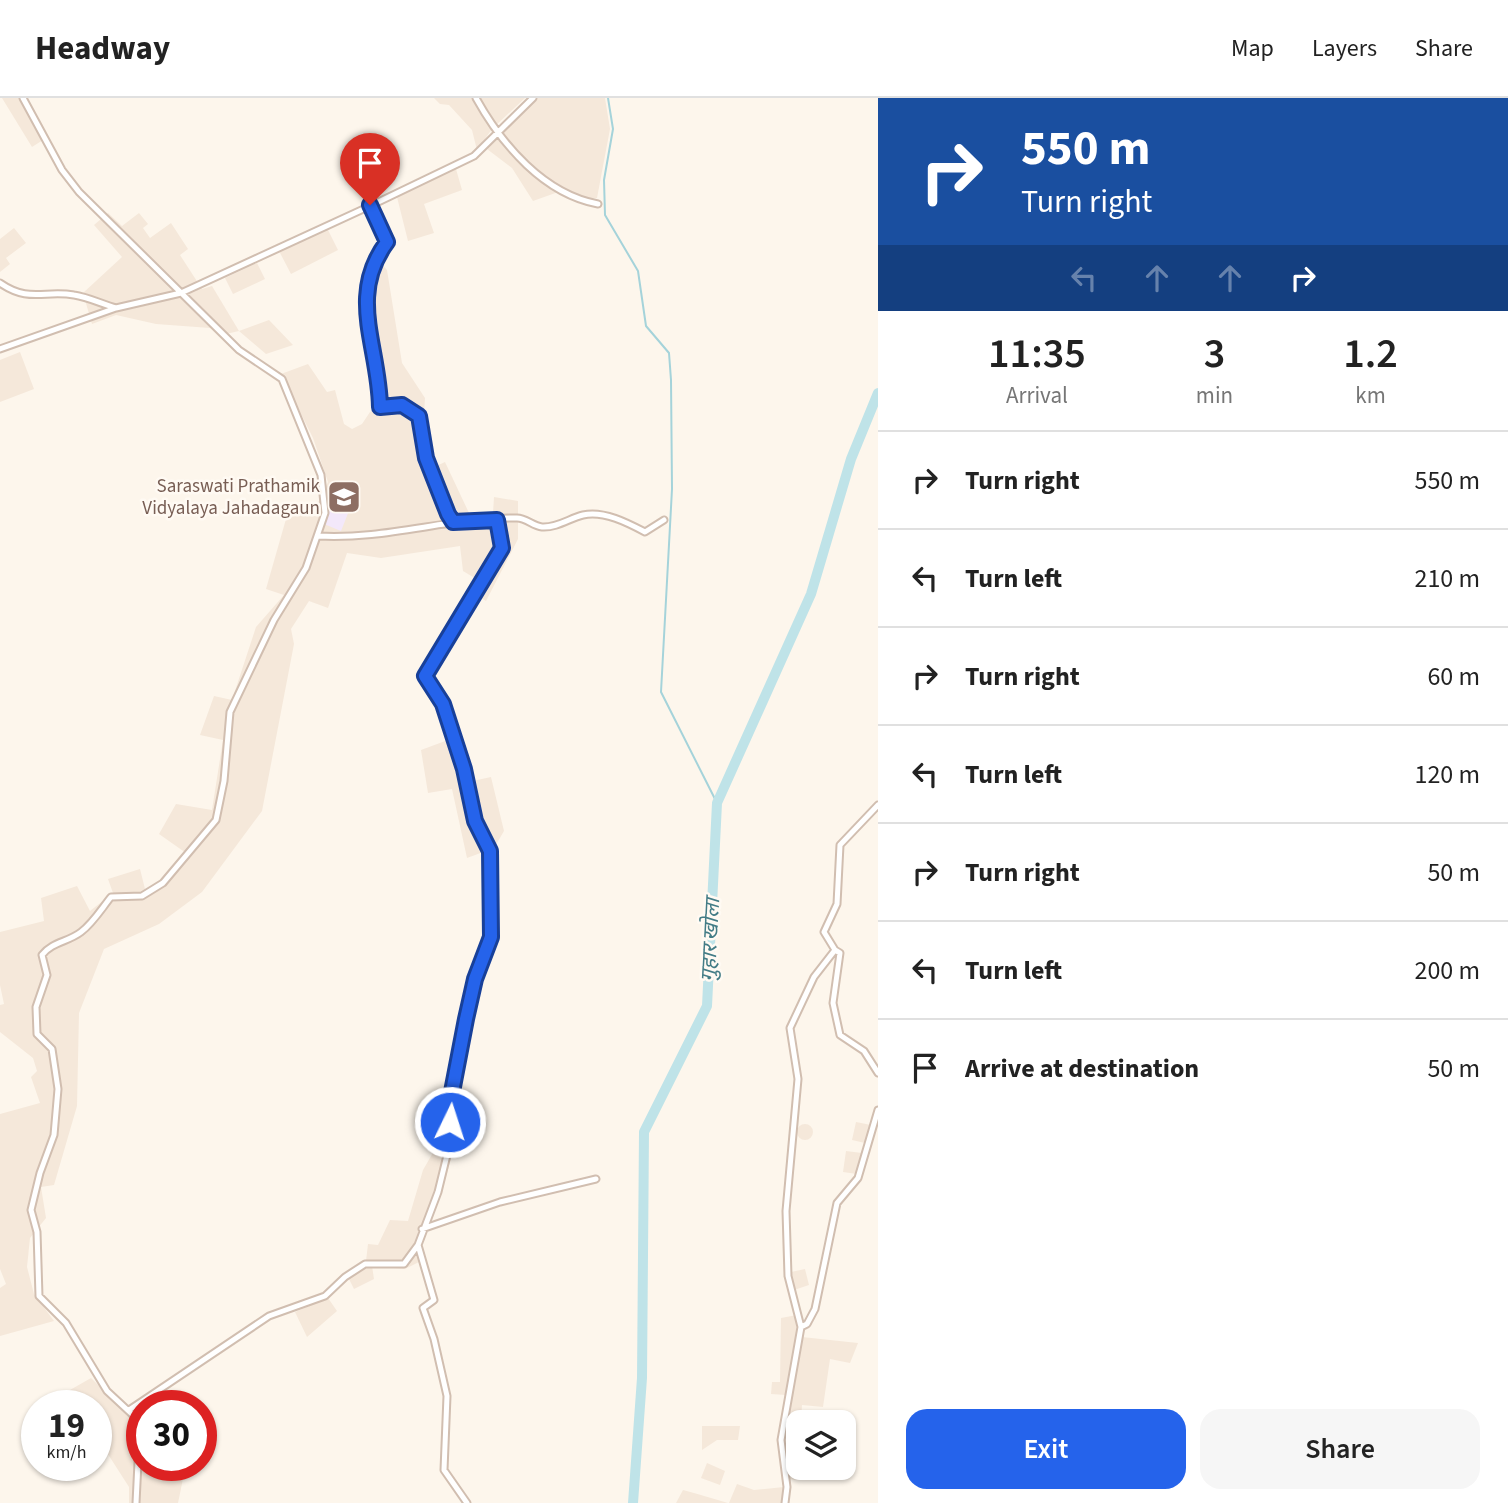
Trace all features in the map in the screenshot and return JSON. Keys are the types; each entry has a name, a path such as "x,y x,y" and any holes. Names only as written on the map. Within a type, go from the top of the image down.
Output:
{"street":[{"path":"23,98 62,170 239,350 282,379 321,475 325,513 306,568 274,620 230,712 224,781 216,820 163,883 142,896 111,897 83,930 67,941 49,946 42,955 47,975 36,1007 37,1034 52,1049 58,1089 54,1135 40,1173 31,1210 37,1232 39,1296 66,1323 107,1391 126,1407"},
{"path":"475,98 496,130 535,171 561,193 598,204"},
{"path":"480,106 484,98"},
{"path":"0,349 116,308 181,293 370,205 474,156 496,130 533,98"},
{"path":"370,205 387,242 372,261 366,298 371,346 379,371 380,407 402,405 419,416 426,458 453,522"},
{"path":"0,283 16,292 33,296 70,294 116,308"},
{"path":"318,536 351,538 436,527 453,522 519,518 542,527 563,523 585,514 621,519 645,532 664,520"},
{"path":"159,1390 269,1317 325,1296 345,1276 365,1264 404,1264 418,1245 438,1192 449,1147 451,1097 462,1038 475,979 491,937 490,851 475,821 464,769 443,704 425,676 502,548 497,520"},
{"path":"878,805 842,841 837,853 837,904 824,932 835,950 841,953 833,1003 840,1035 864,1051 878,1073"},
{"path":"785,1503 787,1488 780,1440 801,1327 788,1276 786,1211 797,1091 790,1028 814,977 835,950"},
{"path":"801,1327 807,1324 815,1309 837,1203 858,1178 878,1110"},
{"path":"422,1229 500,1202 596,1179"},
{"path":"418,1245 434,1300 423,1308 434,1339 447,1396 444,1470 467,1503"},
{"path":"136,1503 137,1481"}],"shaded area":[{"path":"2,98 20,98 43,140 32,147"},
{"path":"434,98 525,98 492,129 477,150 472,130 449,105 440,104"},
{"path":"536,98 605,98 610,129 597,198 583,198 561,191 533,201 512,168 487,149 495,136"},
{"path":"456,169 462,190 424,204 434,233 408,241 397,197"},
{"path":"108,213 122,226 139,213 148,224 143,228 150,238 171,223 188,249 180,255 202,289 212,286 239,331 226,334 210,328 156,324 116,315 92,324 83,293 122,257 94,225"},
{"path":"14,228 26,243 6,258 10,264 0,272 0,239"},
{"path":"327,228 338,250 291,274 279,251"},
{"path":"378,260 387,270 402,363 425,398 424,414 434,467 445,462 469,513 493,513 494,497 518,501 518,539 486,601 472,592 478,580 463,571 460,546 381,558 347,553 328,608 309,601 291,629 294,644 262,811 202,892 159,924 104,949 79,1013 77,1106 54,1185 41,1187 46,1218 30,1238 27,1267 34,1294 54,1321 0,1336 0,1288 6,1284 0,1269 0,1114 40,1103 31,1077 37,1071 33,1058 0,1032 0,1005 4,1004 0,985 0,932 44,921 41,898 77,886 90,911 113,893 108,879 140,869 145,889 161,881 186,853 159,834 176,804 212,810 223,740 200,735 214,696 232,700 256,627 284,595 266,589 288,512 315,509 328,482 313,438 281,374 308,364 327,392 335,390 344,424 352,429 362,424 370,412 382,405 382,367 373,345 368,299"},
{"path":"257,263 265,279 233,294 225,278"},
{"path":"269,320 293,345 266,354 239,331"},
{"path":"20,352 34,389 0,402 0,360"},
{"name":"Saraswati Prathamik Vidyalaya Jahadagaun","path":"340,482 358,488 341,531 324,524"},
{"path":"456,737 468,782 491,777 504,831 494,848 467,858 452,789 428,793 421,750"},
{"path":"856,1122 871,1125 865,1143 852,1140"},
{"path":"805,1124 811,1126 811,1138 805,1140 799,1138 797,1132 799,1126"},
{"path":"438,1144 454,1147 442,1192 421,1245 421,1261 405,1269 372,1266 374,1279 354,1289 346,1273 366,1261 368,1244 378,1245 390,1220 408,1221 423,1170"},
{"path":"846,1151 862,1153 857,1174 843,1172"},
{"path":"805,1269 809,1285 794,1290 791,1272"},
{"path":"328,1298 337,1311 307,1337 295,1312"},
{"path":"797,1315 799,1328 786,1395 771,1394 772,1382 780,1382 781,1318"},
{"path":"802,1337 858,1343 850,1363 830,1359 823,1407 802,1405 802,1410 789,1410"},
{"path":"91,1378 103,1390 70,1390"},
{"path":"112,1398 126,1412 126,1481 183,1481 178,1503 129,1503 129,1487 112,1460"},
{"path":"786,1425 786,1464 783,1441"},
{"path":"702,1426 740,1426 738,1440 717,1440 702,1450"},
{"path":"707,1463 725,1471 720,1485 701,1478"},
{"path":"737,1484 754,1490 784,1487 782,1503 729,1503"},
{"path":"683,1490 694,1493 728,1503 676,1503"}],"waterway":[{"path":"608,98 613,129 604,180 605,215 638,271 646,326 669,353 672,489 661,692 717,803"},
{"name":"गुहार खोला","path":"633,1503 642,1378 644,1132 707,1006 717,803 811,594 851,459 878,393"}],"place":[{"name":"Saraswati Prathamik Vidyalaya Jahadagaun","path":"344,497"}],"route":[{"path":"370,205 387,242 372,261 366,298 371,346 379,371 380,407 402,405 419,416 426,458 453,522 467,519 497,520 502,548 479,592 457,628 442,644 425,676 443,704 464,769 475,821 490,851 491,937 475,979 466,1019 451,1097 450,1122"}]}
